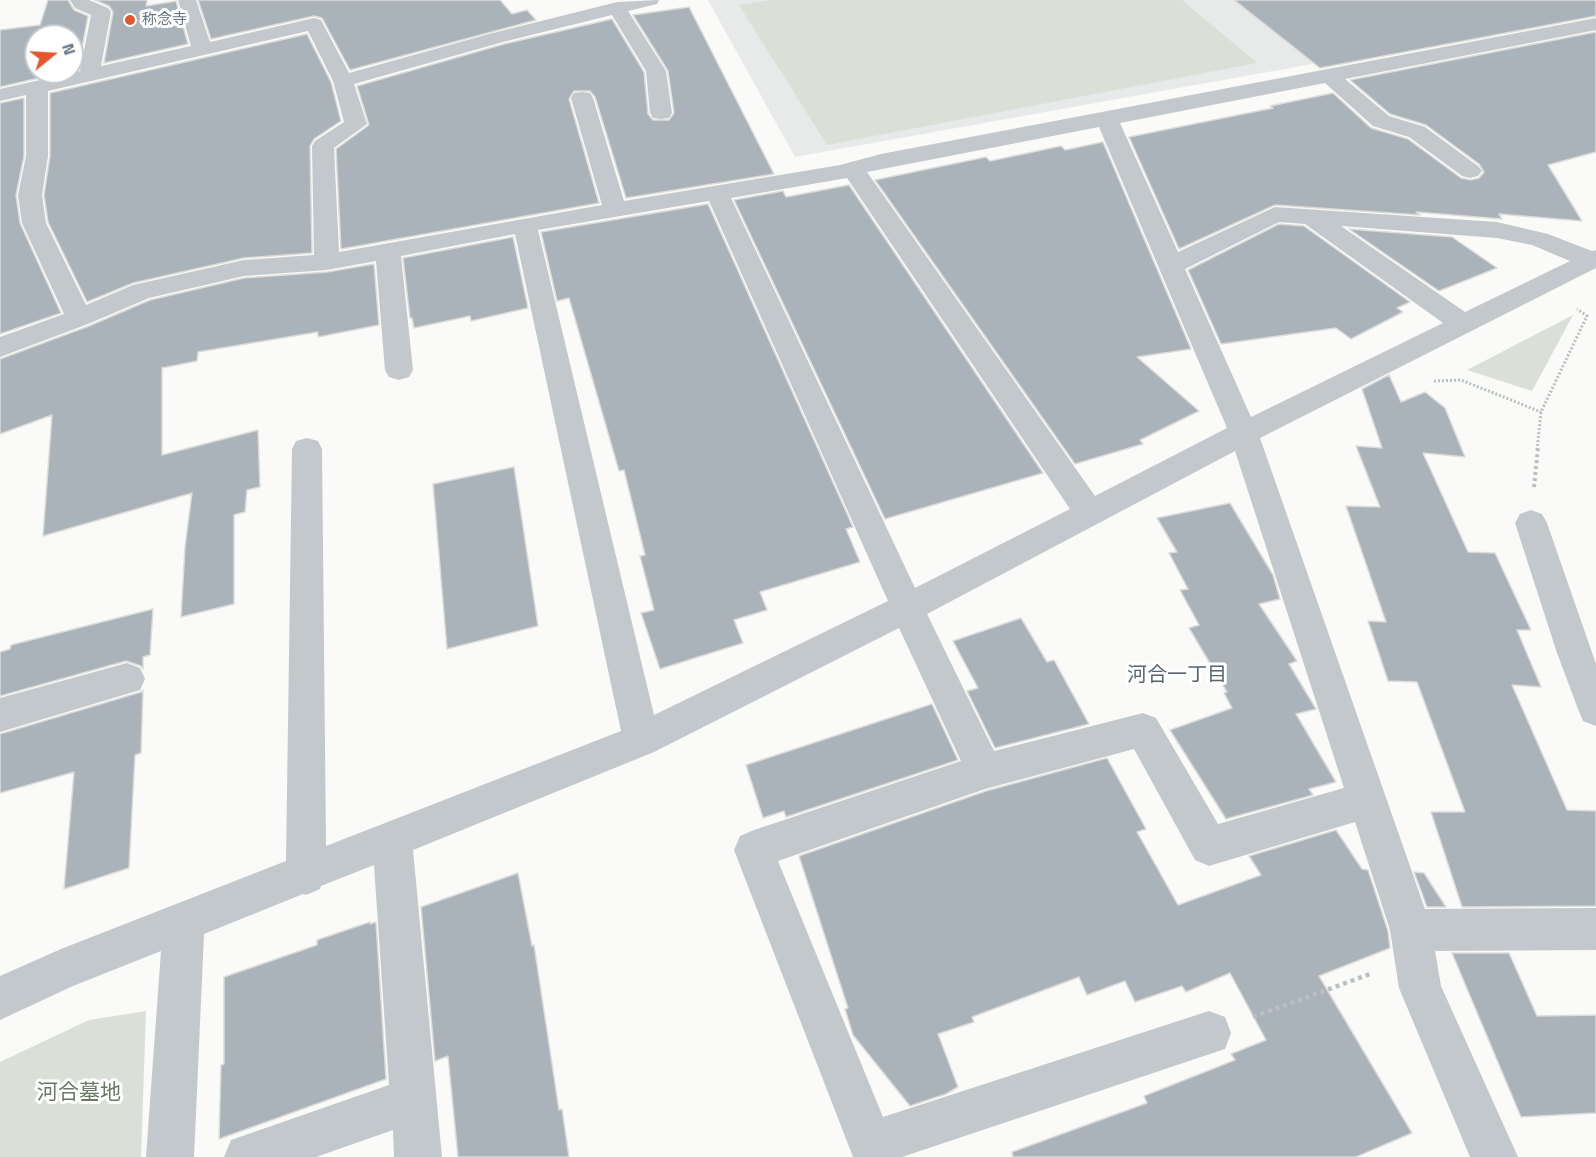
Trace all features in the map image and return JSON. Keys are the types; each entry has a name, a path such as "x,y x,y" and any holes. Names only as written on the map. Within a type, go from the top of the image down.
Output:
{"street":[{"path":"80,0 82,4 101,12 89,76"},
{"path":"187,0 202,49"},
{"path":"343,81 496,38 650,0"},
{"path":"617,8 656,71 662,113"},
{"path":"0,95 314,24 343,81 356,124 323,146 327,262"},
{"path":"0,347 79,318 142,291 244,268 327,262 525,225 853,169 881,161 1107,120 1596,24"},
{"path":"1329,76 1381,121 1417,132 1470,171"},
{"path":"37,88 38,156 30,195 34,223 79,318"},
{"path":"582,98 615,210"},
{"path":"1107,120 1244,433 1413,944 1420,988 1494,1157"},
{"path":"853,169 1090,513"},
{"path":"717,192 985,771"},
{"path":"1171,266 1275,214 1497,230 1539,239 1594,259"},
{"path":"1313,217 1464,324"},
{"path":"525,225 641,741"},
{"path":"388,250 399,370"},
{"path":"0,998 61,970 641,741 908,608 1244,433 1594,259"},
{"path":"306,875 307,448"},
{"path":"1531,523 1574,653 1596,709"},
{"path":"0,715 127,679"},
{"path":"1209,1033 871,1144 754,850 985,771 1143,730 1209,846 1367,800"},
{"path":"392,841 418,1157"},
{"path":"170,1157 184,921"},
{"path":"1413,944 1596,929"},
{"path":"248,1157 414,1100"}],"path":[{"path":"1531,523 1541,412 1587,316 1571,305"},
{"path":"1431,381 1461,380 1541,412"},
{"path":"1209,1033 1413,944"}],"shaded area":[{"path":"708,0 1596,0 1596,13 795,157"}],"green space":[{"path":"772,0 1182,0 1257,63 827,145 739,5"},
{"path":"1573,315 1532,391 1467,370"},
{"name":"河合墓地","path":"146,1011 141,1157 0,1157 0,1062 89,1020"}],"building":[{"path":"48,0 68,0 74,10 88,16 84,37 84,24 40,24"},
{"path":"95,0 147,0 146,6 176,1 188,44 104,63 113,12 109,6"},
{"path":"198,0 500,0 512,14 527,10 536,20 350,70 322,18 314,16 211,39"},
{"path":"1234,0 1596,0 1596,16 1320,68"},
{"path":"689,7 774,174 626,198 595,97 590,91 574,91 569,99 599,203 341,249 336,149 369,125 357,86 504,44 612,19 644,72 648,114 653,120 669,120 674,113 668,71 633,15"},
{"path":"24,27 24,81 0,87 0,30"},
{"path":"1596,32 1596,152 1548,165 1582,221 1499,214 1502,219 1275,205 1179,249 1129,137 1273,108 1270,106 1333,93 1371,128 1408,139 1461,178 1471,180 1479,178 1484,172 1479,164 1426,125 1390,114 1350,80"},
{"path":"307,34 331,82 341,121 314,139 310,146 312,253 244,258 133,283 87,302 48,222 44,195 50,156 50,93"},
{"path":"24,98 24,156 16,195 20,223 61,313 0,334 0,103"},
{"path":"1103,142 1191,349 1137,357 1199,411 1140,440 1143,444 1075,464 875,180 986,157 990,161 1061,146 1065,150"},
{"path":"849,185 1043,473 885,519 734,200 783,191 786,197"},
{"path":"708,204 853,527 846,529 860,562 760,592 767,610 734,620 743,643 660,669 641,613 654,610 640,556 645,555 624,470 619,471 569,298 557,301 541,232"},
{"path":"1279,224 1304,226 1410,302 1397,308 1403,312 1351,339 1336,328 1221,344 1188,270"},
{"path":"1349,229 1452,237 1497,268 1439,291"},
{"path":"513,237 528,308 471,321 470,316 414,328 412,318 410,318 403,258"},
{"path":"374,264 379,325 318,337 318,332 198,352 197,361 162,368 162,455 258,430 260,487 247,490 245,512 234,515 234,604 181,617 185,547 192,493 43,536 52,415 0,434 0,359 89,326 150,300 244,278 327,272"},
{"path":"1389,375 1401,402 1425,392 1445,408 1465,457 1423,453 1468,552 1495,553 1531,630 1517,630 1541,687 1512,685 1567,810 1596,811 1596,906 1462,907 1431,812 1465,812 1417,682 1388,681 1368,621 1386,622 1346,506 1380,507 1356,446 1382,448 1362,389"},
{"path":"514,467 538,626 447,649 433,484"},
{"path":"1230,503 1273,575 1280,599 1259,604 1297,661 1289,664 1316,709 1296,714 1336,782 1309,789 1313,795 1226,819 1170,730 1232,708 1224,693 1227,692 1189,628 1199,625 1180,590 1188,589 1169,553 1177,552 1157,518"},
{"path":"153,609 150,655 143,657 143,669 141,666 126,661 0,696 0,652 10,649 11,645"},
{"path":"1021,618 1047,662 1054,660 1089,724 995,748 967,691 978,688 953,641"},
{"path":"143,690 141,753 135,755 129,868 64,889 74,772 0,793 0,734"},
{"path":"932,704 958,760 786,817 784,811 763,818 746,765"},
{"path":"1107,758 1146,829 1137,832 1178,905 1261,875 1249,856 1336,830 1362,869 1368,870 1388,931 1390,948 1319,976 1412,1133 1356,1157 1013,1157 1012,1152 1147,1103 1144,1096 1235,1060 1231,1054 1266,1040 1230,973 1186,992 1182,986 1135,1002 1125,981 1087,995 1079,977 972,1017 974,1022 938,1034 958,1087 946,1094 910,1106 853,1035 845,1009 848,1008 799,856 986,791"},
{"path":"1414,872 1424,873 1446,907 1427,907"},
{"path":"518,873 532,946 534,945 559,1110 562,1109 569,1157 458,1157 448,1056 435,1061 421,907"},
{"path":"370,922 370,924 376,922 386,1079 219,1139 221,1065 224,1064 224,977 317,945 317,940"},
{"path":"1452,953 1509,953 1537,1016 1596,1015 1596,1113 1521,1117"}],"place":[{"name":"称念寺","path":"130,20"}],"district":[{"name":"河合一丁目","path":"1177,676"}]}
